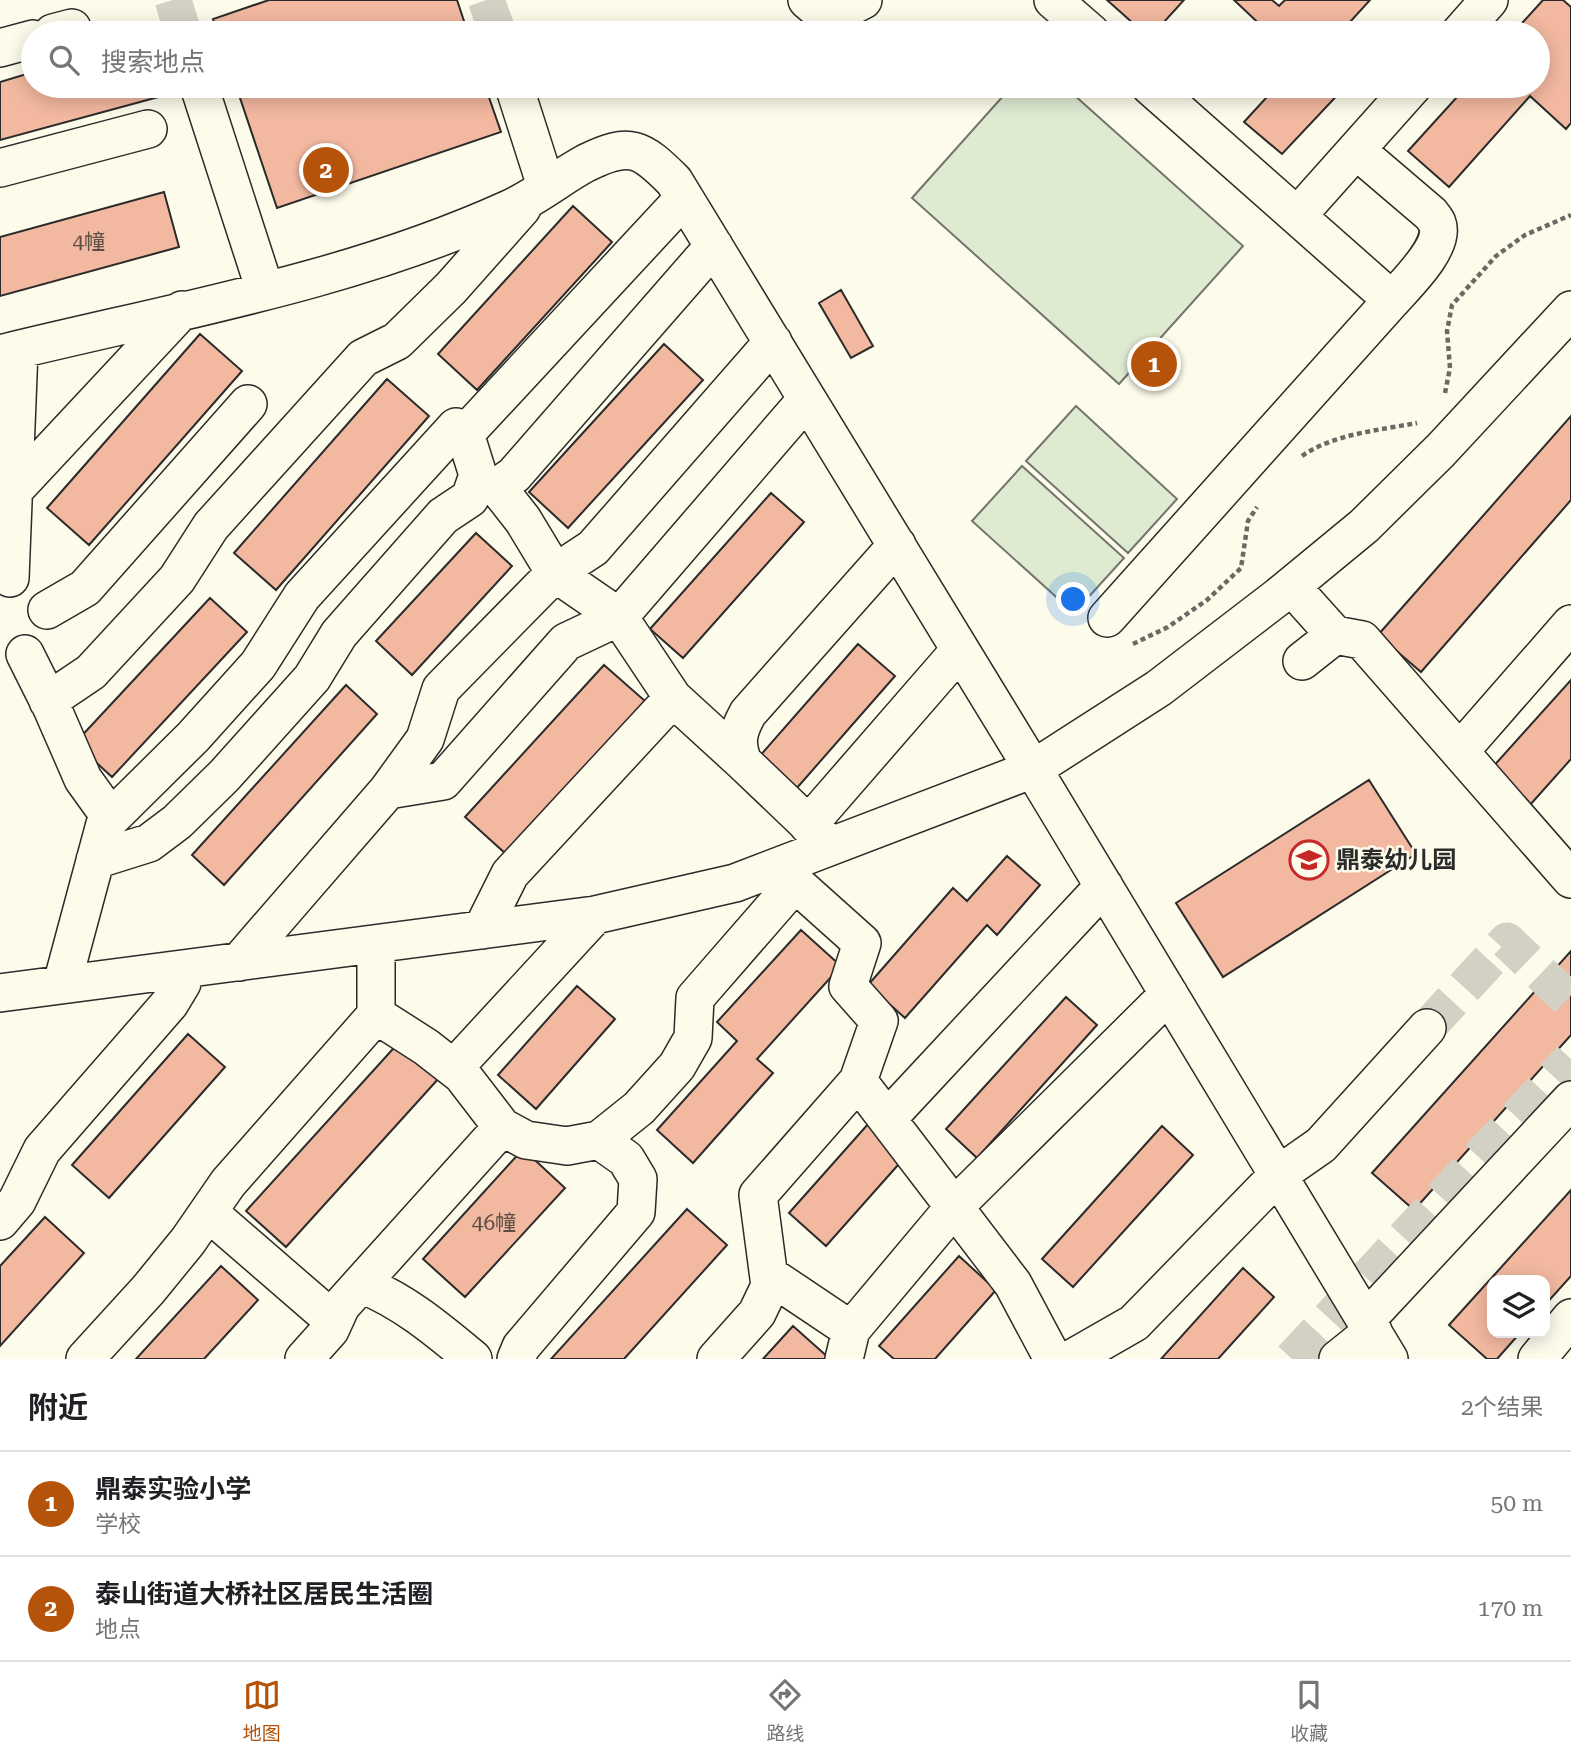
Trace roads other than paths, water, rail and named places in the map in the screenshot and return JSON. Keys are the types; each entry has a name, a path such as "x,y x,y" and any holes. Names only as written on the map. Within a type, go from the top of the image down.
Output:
{"lane":[{"path":"807,0 828,18 863,0"},
{"path":"1053,0 1077,21"},
{"path":"1471,21 1489,0"},
{"path":"0,48 21,42"},
{"path":"204,98 265,290"},
{"path":"517,98 540,190"},
{"path":"1164,98 1392,300"},
{"path":"1297,216 1402,98"},
{"path":"0,168 148,129"},
{"path":"111,818 83,779 48,701 12,656 36,647 44,635 47,610 42,597 33,587 22,581 5,578 13,491 9,352 373,261 499,213 605,154 628,150 642,153 674,181 1376,1337"},
{"path":"1107,618 1420,269 1432,251 1438,224 1431,214 1356,150"},
{"path":"48,701 91,672 177,579 211,526 363,358 397,341 451,288 540,190"},
{"path":"463,436 684,198"},
{"path":"95,860 149,843 177,822 224,776 312,678 339,634 443,516 486,486 514,475 714,246"},
{"path":"13,491 182,310"},
{"path":"820,836 1033,769 1159,688 1364,526 1441,450 1571,310"},
{"path":"239,962 388,790 425,739 441,689 555,573 593,548 773,342"},
{"path":"388,790 443,781 566,642 618,617 807,399"},
{"path":"47,610 85,588 248,404"},
{"path":"62,984 105,824 192,737 258,665 302,596 456,427 468,443 478,475 486,486 523,520 555,573 618,617 673,698 820,836"},
{"path":"743,762 737,746 739,729 748,713 897,545"},
{"path":"1291,586 1335,635 1362,640 1570,876"},
{"path":"1460,751 1571,624"},
{"path":"1302,661 1335,635"},
{"path":"376,1015 426,1046 462,1075 502,1127 526,1140 567,1146 599,1140 639,1108 677,1066 694,1038 695,998 960,650"},
{"path":"482,930 510,874 673,698"},
{"path":"0,993 595,915 791,873"},
{"path":"716,1359 757,1313 770,1286 758,1195 858,1080 879,1021 848,986 862,943 791,873"},
{"path":"887,1119 1104,886"},
{"path":"454,1068 595,915"},
{"path":"85,1359 148,1290 228,1183 376,1015 376,944"},
{"path":"0,1221 18,1201 42,1150 170,1003 182,983 183,969"},
{"path":"769,1275 847,1345 956,1206 1169,993"},
{"path":"1071,1359 1134,1323 1278,1175 1321,1145 1427,1028"},
{"path":"858,1080 1013,1284 1053,1359"},
{"path":"1338,1359 1376,1337 1565,1118"},
{"path":"304,1359 330,1330 341,1307 502,1127"},
{"path":"516,1359 521,1347 636,1212 638,1179 626,1159 599,1140"},
{"path":"208,1212 334,1321"},
{"path":"361,1284 382,1292 416,1313 473,1359"},
{"path":"1537,1359 1571,1318"}],"tunnel":[{"path":"173,0 179,21"},
{"path":"486,0 494,21"},
{"path":"1427,1028 1507,941 1571,1002"},
{"path":"1292,1359 1571,1059"}],"place":[{"name":"泰山街道大桥社区居民生活圈","path":"326,170"},
{"name":"鼎泰实验小学","path":"1154,364"},
{"name":"鼎泰幼儿园","path":"1309,860"}]}
